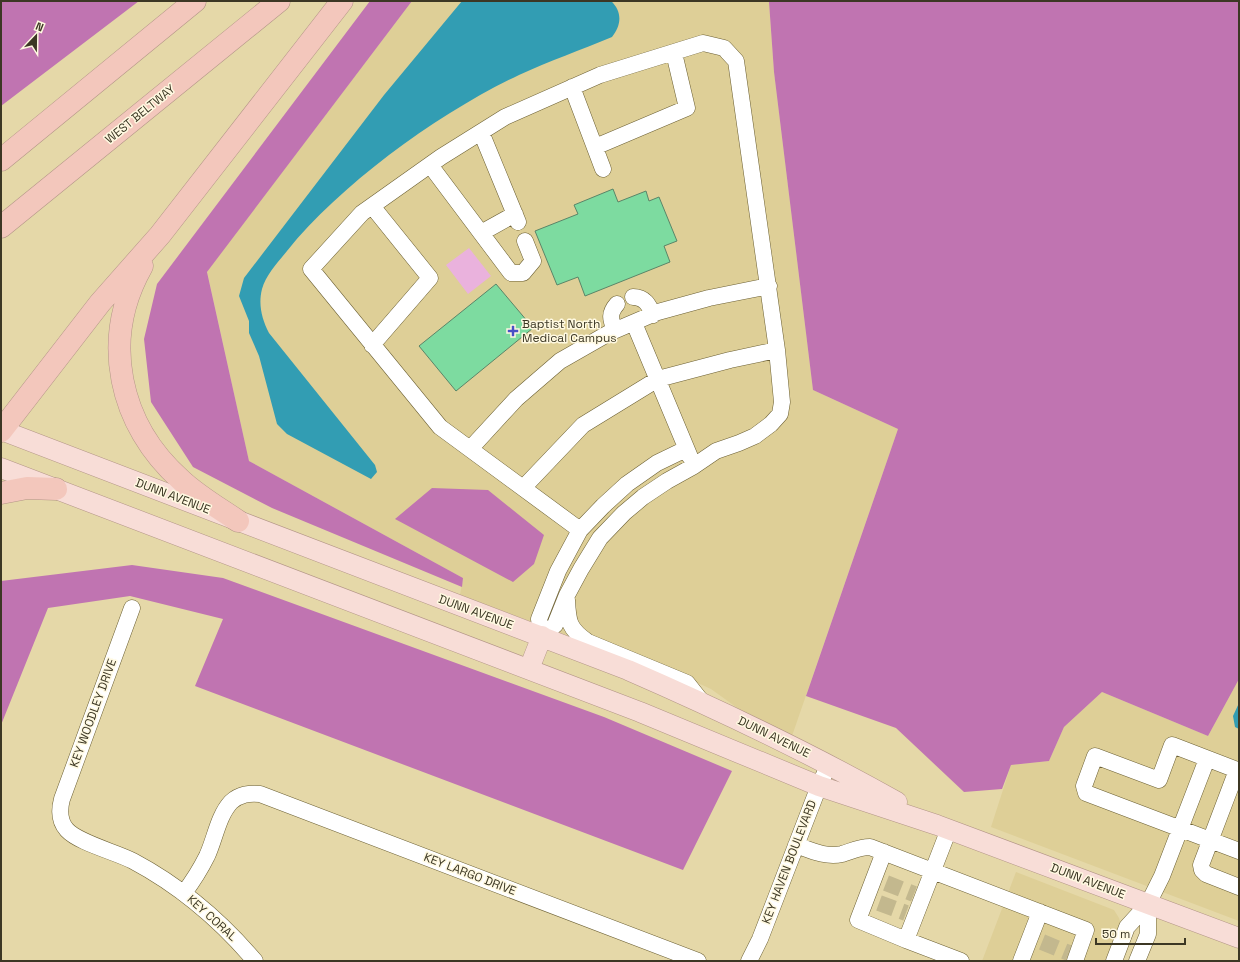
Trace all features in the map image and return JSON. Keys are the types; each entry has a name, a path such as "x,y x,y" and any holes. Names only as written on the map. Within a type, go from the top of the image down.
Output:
{"highway":[{"path":"1,160 195,1"},
{"name":"WEST BELTWAY","path":"1,227 279,1"},
{"path":"1,431 100,303 160,235 342,1"},
{"path":"160,235 134,280 122,316 119,339 120,357 122,380 127,400 134,420 162,462 181,481 238,521"},
{"path":"1,494 27,488 56,489"}],"main road":[{"name":"DUNN AVENUE","path":"1,431 628,670 702,702 829,764 943,827"},
{"name":"DUNN AVENUE","path":"1,468 530,669 640,712 819,786 943,827 1239,938"},
{"path":"530,669 542,636"}],"street":[{"path":"542,636 555,625 567,595 600,538 624,513 667,481 694,466 716,451 738,444 755,436 771,424 780,414 782,402 777,350 736,61 724,48 703,43 600,75 505,118 430,165 362,213 311,269 440,428 580,530"},
{"path":"595,147 687,108 674,53"},
{"path":"572,88 603,169"},
{"path":"481,132 516,218 481,233"},
{"path":"430,165 511,273 523,273 533,260 525,241"},
{"path":"372,206 430,278 372,345"},
{"path":"470,449 516,399 560,361 615,330 653,315 709,298 769,286"},
{"path":"633,297 639,297 646,301 653,315"},
{"path":"615,330 610,315 617,304"},
{"path":"634,323 694,466"},
{"path":"523,488 582,425 658,379 730,360 777,350"},
{"path":"542,636 539,619 558,571 580,530 627,484 657,463 686,449"},
{"path":"567,595 568,618 573,630 579,636 588,642 687,682 702,702"},
{"name":"KEY WOODLEY DRIVE","path":"61,820 60,810 62,798 132,608"},
{"path":"1239,851 1210,840 1180,828 1086,793 1084,786 1095,756 1159,780 1172,745 1237,770 1210,840 1201,865 1202,870 1206,874 1239,887"},
{"path":"1114,961 1127,927 1148,904 1162,876 1207,759"},
{"name":"KEY HAVEN BOULEVARD","path":"749,961 760,939 796,844 829,764"},
{"name":"KEY LARGO DRIVE","path":"184,893 197,876 207,856 223,814 231,802 241,795 250,793 260,794 698,961"},
{"name":"KEY CORAL","path":"61,820 67,830 77,838 133,861 184,893 230,932 255,961"},
{"path":"906,940 911,915 918,896 933,871 943,827"},
{"path":"796,844 822,854 841,854 861,847 884,852 1086,930 1074,957"},
{"path":"884,852 880,881 873,900 858,920 961,961"},
{"path":"1137,961 1148,934 1148,904"},
{"path":"1026,959 1036,940 1040,912"}],"shaded area":[{"path":"1,1 139,1 1,106"},
{"path":"370,1 412,1 207,272 249,461 463,578 462,587 272,508 193,467 151,402 144,339 157,284"},
{"name":"Baptist North Medical Campus","path":"412,1 769,2 774,72 813,390 898,429 792,736 743,712 711,689 671,671 572,637 460,595 463,578 249,461 207,271"},
{"path":"766,1 1239,1 1239,679 1208,736 1102,692 1064,727 1049,761 1011,765 1002,789 964,792 896,728 806,696 898,429 813,390 774,72 769,2"},
{"path":"469,248 491,276 468,294 446,265"},
{"path":"432,488 488,490 544,535 534,564 513,582 395,519"},
{"path":"132,565 223,578 604,717 732,771 683,870 195,686 223,619 130,596 48,608 1,725 1,581"},
{"path":"1239,679 1239,921 991,827 1011,765 1049,761 1064,727 1102,692 1208,736"},
{"path":"1016,872 1114,910 1121,925 1107,961 982,961"}],"water":[{"path":"462,1 611,1 615,5 619,14 619,24 612,37 519,75 488,91 425,129 363,175 335,200 309,225 266,279 262,289 260,301 264,322 269,333 375,465 377,472 371,479 287,434 277,424 259,356 249,333 249,321 239,296 244,278 384,95"},
{"path":"1239,703 1239,729 1235,727 1233,716"}],"building":[{"path":"613,189 618,202 646,191 649,201 659,197 677,241 664,246 670,262 585,296 578,277 557,285 535,231 578,214 574,205"},
{"path":"496,284 533,328 456,391 419,346"}],"tunnel":[{"path":"886,883 914,894"},
{"path":"879,903 906,913"},
{"path":"1042,942 1069,953"}],"place":[{"name":"Baptist North Medical Campus","path":"513,331"}]}
